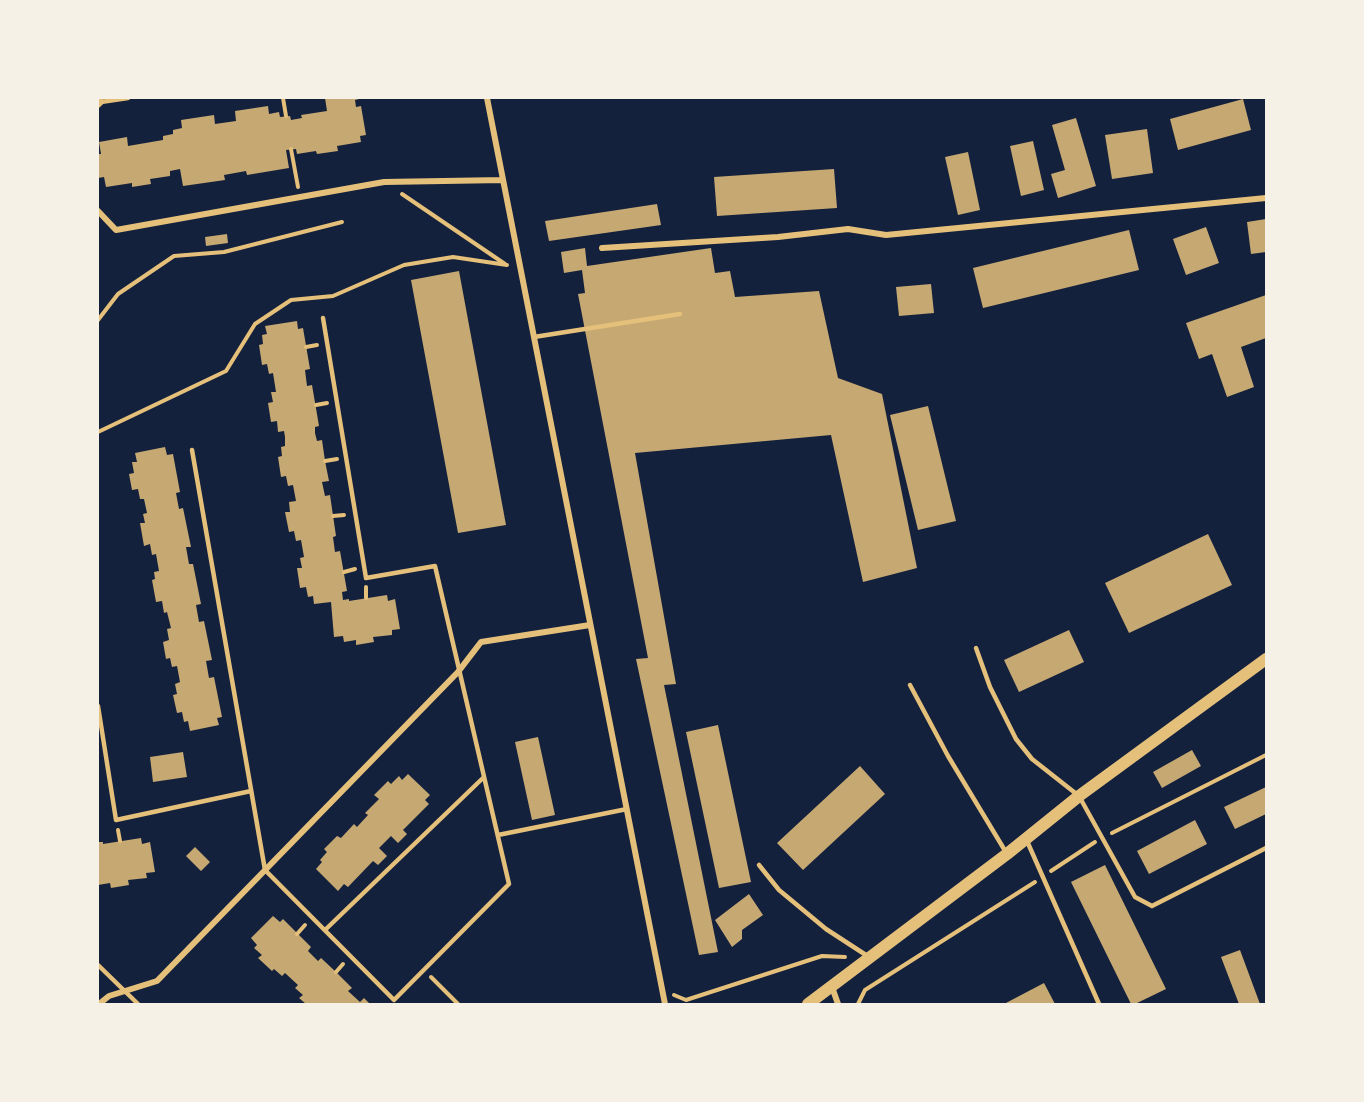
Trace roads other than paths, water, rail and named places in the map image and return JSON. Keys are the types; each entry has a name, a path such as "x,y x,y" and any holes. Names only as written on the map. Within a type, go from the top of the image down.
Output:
{"main road":[{"path":"808,1005 1007,854 1079,796 1266,658"}],"street":[{"path":"487,98 665,1005"},
{"path":"98,211 116,230 384,182 503,180"},
{"path":"602,248 778,237 848,229 886,234 1266,198"},
{"path":"99,1005 109,996 157,981 458,672 481,642 590,625"},
{"path":"832,987 838,1005"}],"lane":[{"path":"99,101 128,98"},
{"path":"534,337 680,314"},
{"path":"192,450 265,870 394,1000 509,884 435,566 366,578 322,318"},
{"path":"976,648 990,687 1016,739 1032,759 1079,796 1135,897 1152,906 1266,848"},
{"path":"910,685 948,756 1007,854"},
{"path":"98,706 116,820 251,791"},
{"path":"325,930 484,777"},
{"path":"498,835 627,809"},
{"path":"1026,839 1098,1005"},
{"path":"759,865 779,890 826,929 870,958"},
{"path":"98,965 138,1005"}]}
